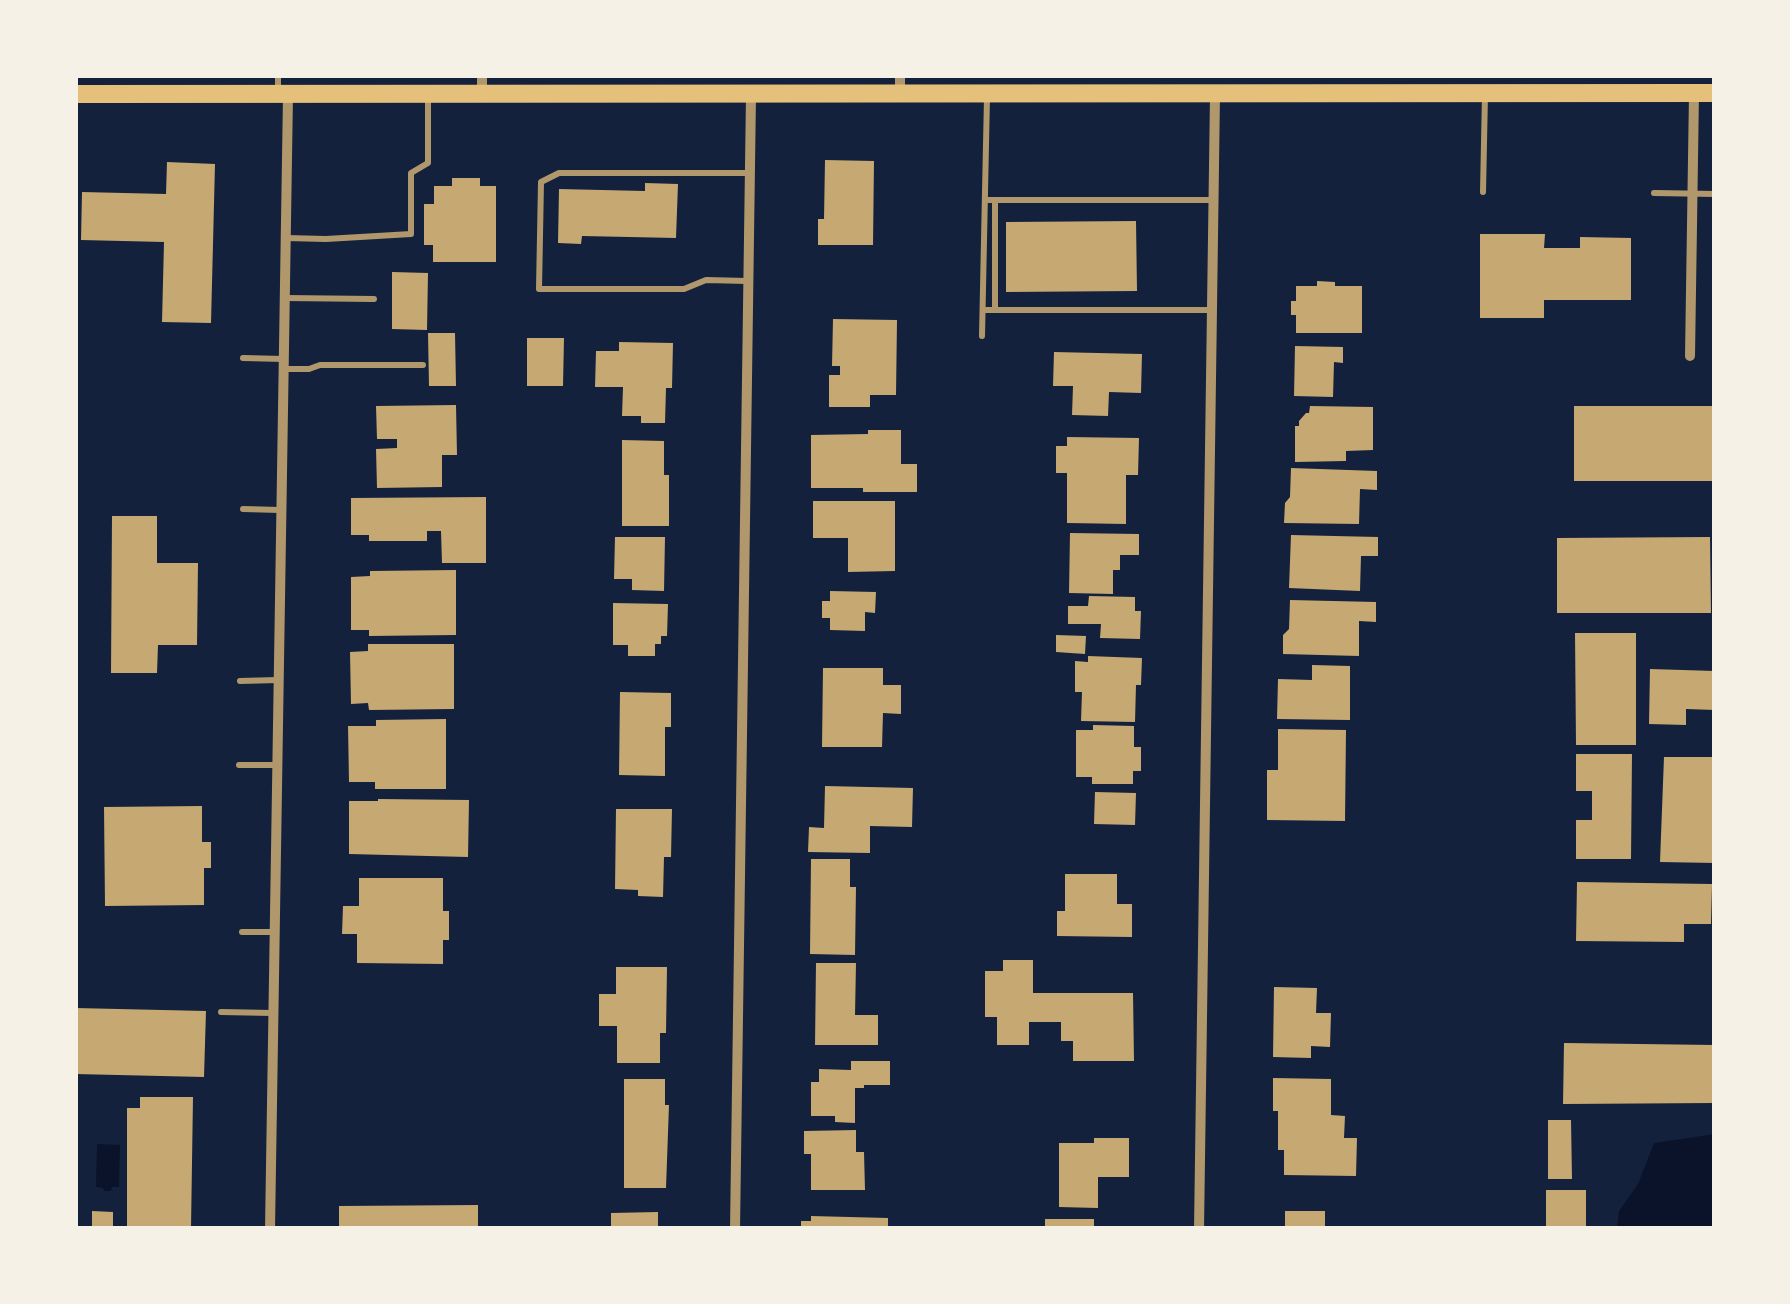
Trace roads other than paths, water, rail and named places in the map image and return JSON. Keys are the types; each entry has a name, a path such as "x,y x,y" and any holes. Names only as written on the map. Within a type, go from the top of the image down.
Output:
{"main road":[{"path":"75,94 1484,94 1622,84 1715,93"}],"street":[{"path":"482,75 482,94"},
{"path":"900,75 900,95"},
{"path":"1690,356 1694,93"},
{"path":"270,1229 286,238 283,95"},
{"path":"736,1229 751,95"},
{"path":"1199,1229 1215,95"}],"lane":[{"path":"278,75 283,95"},
{"path":"1215,75 1215,95"},
{"path":"1482,192 1484,94"},
{"path":"286,238 411,234 412,173 428,163 428,95"},
{"path":"982,336 987,95"},
{"path":"748,280 706,280 684,289 540,289 541,182 559,172 750,172"},
{"path":"1654,193 1715,194"},
{"path":"985,200 1213,200"},
{"path":"995,200 995,310"},
{"path":"285,298 374,298"},
{"path":"983,310 1212,310"},
{"path":"242,358 309,369 320,365 423,365"},
{"path":"242,509 282,510"},
{"path":"240,681 278,680"},
{"path":"239,765 276,765"},
{"path":"242,932 274,932"},
{"path":"220,1012 272,1013"}],"water":[{"path":"1715,1134 1715,1229 1617,1229 1619,1211 1638,1184 1654,1143"},
{"path":"97,1144 120,1145 119,1187 112,1187 111,1191 96,1187"}]}
